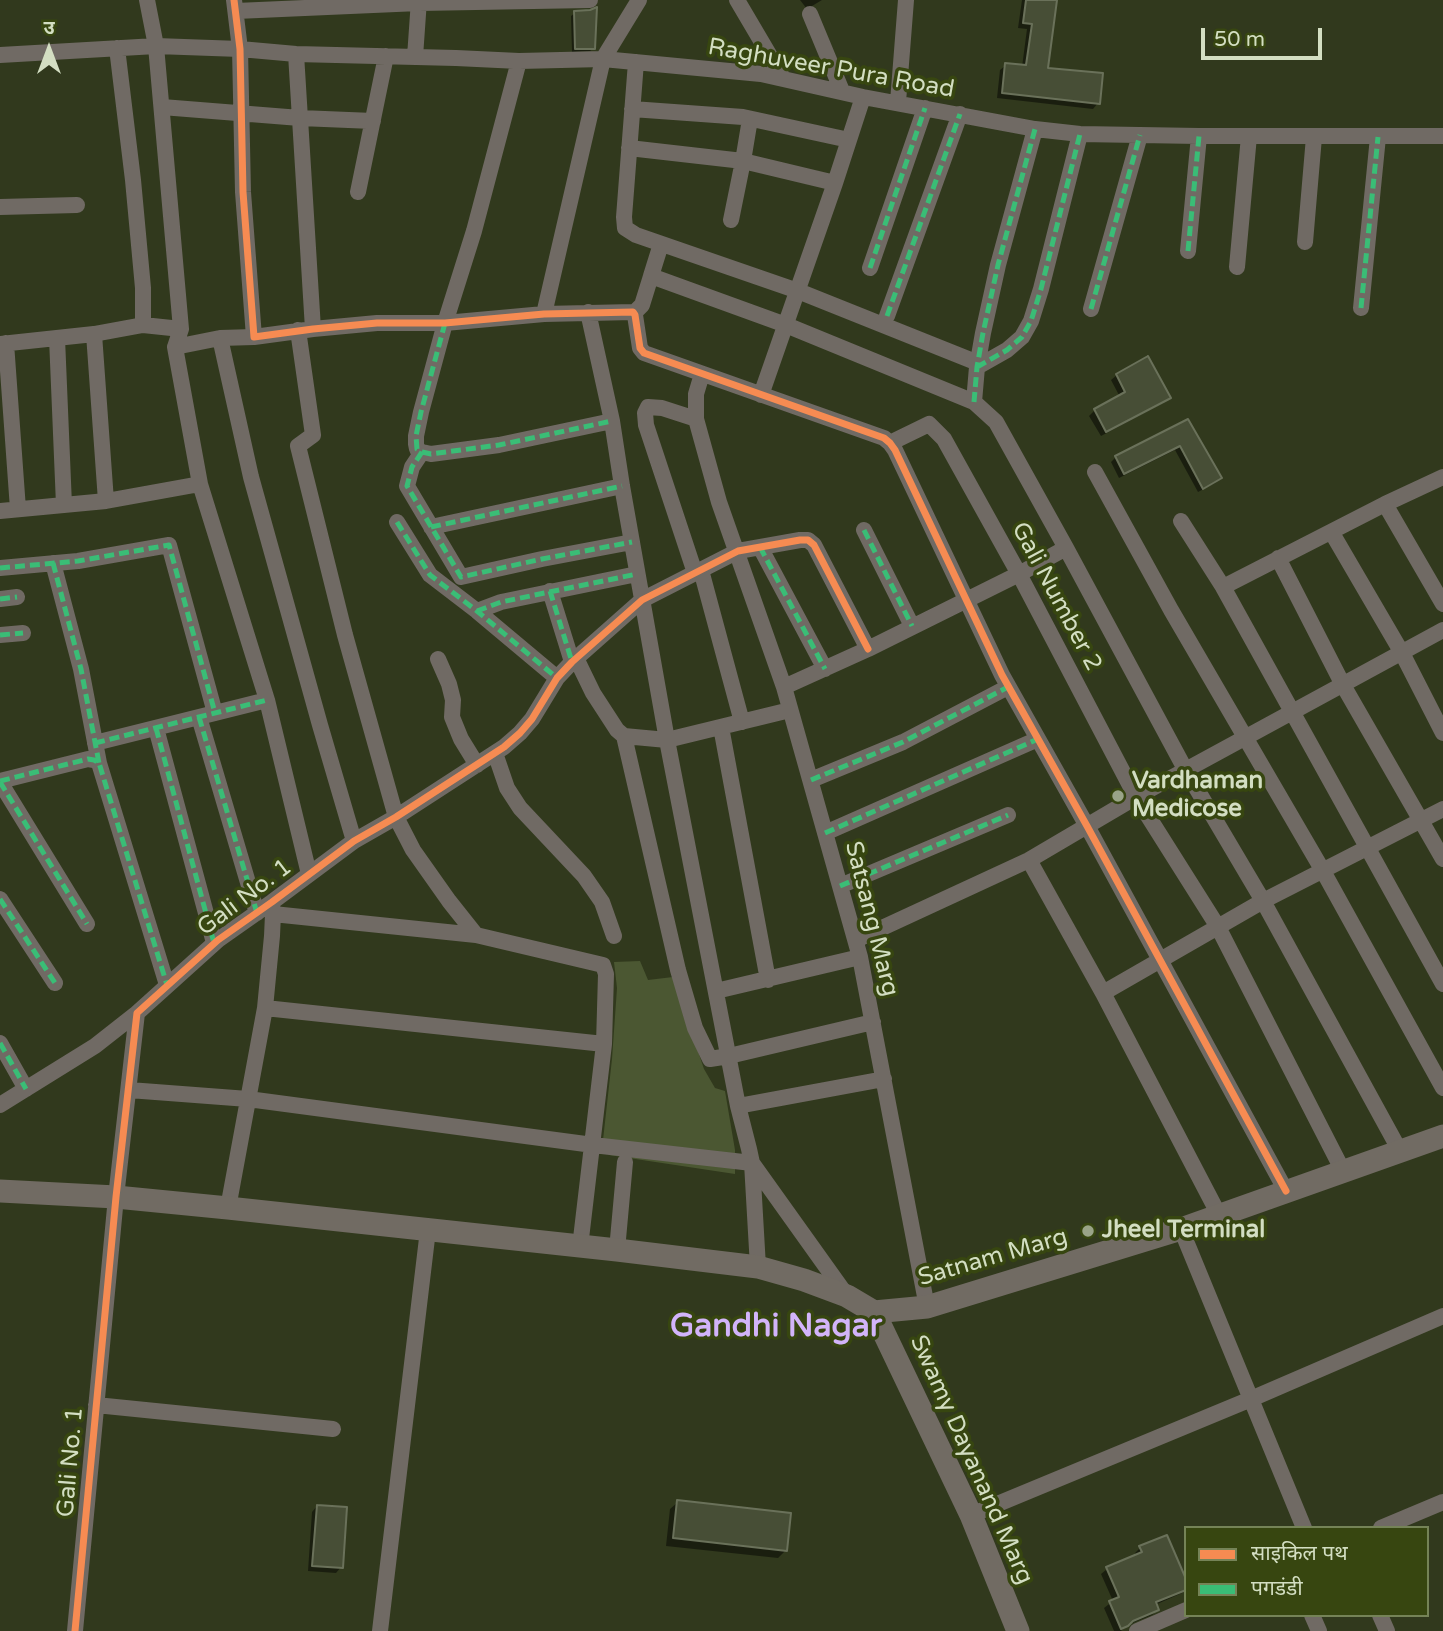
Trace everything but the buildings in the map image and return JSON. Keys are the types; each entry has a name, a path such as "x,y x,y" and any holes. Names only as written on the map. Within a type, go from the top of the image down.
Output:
{"street":[{"path":"147,0 156,46 181,329 175,347 200,484 267,700 309,874"},
{"path":"254,337 243,192 240,49 235,6 590,0"},
{"path":"544,314 603,59 639,0"},
{"path":"737,0 783,78"},
{"path":"898,102 906,0"},
{"path":"415,57 419,1"},
{"path":"810,15 842,91"},
{"name":"Raghuveer Pura Road","path":"0,55 156,46 296,54 519,61 603,59 761,74 863,97 1035,129 1080,134 1443,136"},
{"path":"117,48 142,275 143,325"},
{"path":"296,54 305,330 313,435 298,446 345,635 396,817 413,850 476,935"},
{"path":"358,192 386,56"},
{"path":"519,61 474,230 421,412 416,436 418,449 431,454 499,445 612,421"},
{"path":"636,62 625,228 635,235 798,291 977,365 1007,350 1022,337 1031,321 1080,134"},
{"path":"761,394 863,97"},
{"path":"162,107 373,121"},
{"path":"870,268 925,108"},
{"path":"632,109 750,119 849,140"},
{"path":"887,316 960,114"},
{"path":"731,220 750,119"},
{"path":"974,402 977,365 998,265 1035,129"},
{"path":"1091,309 1140,135"},
{"path":"1188,251 1199,136"},
{"path":"1237,267 1248,136"},
{"path":"1305,242 1314,137"},
{"path":"1361,308 1378,137"},
{"path":"629,148 743,162 835,183"},
{"path":"0,207 77,205"},
{"path":"175,347 220,338 254,337 377,323 445,323 588,312 634,313 642,306 661,244"},
{"path":"651,276 786,325 974,402 988,414 1004,434 1185,769 1263,901 1400,1151"},
{"path":"588,312 612,421 667,740 738,1106 752,1163 758,1267"},
{"path":"634,313 641,351 884,438 890,443 1008,687 1286,1191"},
{"path":"18,509 3,343 93,334 143,325 181,329"},
{"path":"93,334 106,501"},
{"path":"57,338 64,505"},
{"path":"220,338 251,477 354,841"},
{"path":"702,373 696,394 696,419 662,408 648,407 645,413 646,425 698,571 742,722"},
{"name":"Satsang Marg","path":"696,419 719,502 784,687 856,940 927,1307"},
{"name":"Gali Number 2","path":"890,443 929,424 944,439 1020,574 1136,797 1218,927 1343,1171"},
{"path":"422,452 412,467 407,486 461,577 542,558 632,542"},
{"path":"1096,472 1171,610 1323,871 1443,1088"},
{"path":"1223,587 1443,477"},
{"path":"0,511 106,501 200,484"},
{"path":"431,527 622,486"},
{"path":"1385,504 1443,604"},
{"path":"1181,521 1223,587 1443,984"},
{"path":"397,522 430,575 557,678"},
{"path":"864,530 912,626"},
{"path":"1332,533 1402,653 1443,733"},
{"name":"Gali No. 1","path":"75,1631 96,1405 102,1197 129,1090 137,1013 214,943 267,910 309,874 354,841 477,765 520,733 532,719 557,678 642,600 738,551 808,540 814,545 868,649"},
{"path":"0,568 78,561 169,545 207,715 267,910 265,1008 228,1208"},
{"path":"760,547 825,669"},
{"path":"784,687 868,649 1020,574 1066,548"},
{"path":"1278,558 1343,685 1443,859"},
{"path":"52,563 81,669 99,763 167,985"},
{"path":"477,611 501,601 637,574"},
{"path":"550,592 574,660 617,730 624,736 667,740 790,710"},
{"path":"0,599 17,597"},
{"path":"856,940 1029,860 1185,769 1443,630"},
{"path":"0,635 23,633"},
{"path":"438,660 453,700 452,717 461,739 477,765"},
{"path":"811,780 903,742 1008,687"},
{"path":"95,743 267,700"},
{"path":"156,727 214,943"},
{"path":"721,727 768,980"},
{"path":"624,736 678,970 695,1028 710,1059 873,1022"},
{"path":"825,832 1038,740"},
{"path":"495,753 507,788 520,808 584,876 602,902 614,936"},
{"path":"88,924 0,781 88,759 99,763"},
{"path":"1103,993 1263,901 1443,809"},
{"path":"840,886 1009,815"},
{"path":"1029,860 1103,993 1219,1216"},
{"path":"0,899 55,984"},
{"path":"267,910 476,935 603,965 606,974 604,1044 580,1247"},
{"path":"716,991 860,957"},
{"path":"265,1008 604,1044"},
{"path":"0,1105 95,1046 137,1013"},
{"path":"0,1043 26,1089"},
{"path":"738,1106 884,1079"},
{"path":"129,1090 248,1099 752,1163 847,1296"},
{"name":"Satnam Marg","path":"874,1312 927,1307 1181,1229 1443,1136"},
{"path":"617,1250 625,1162"},
{"path":"0,1191 228,1208 758,1267 847,1296 874,1312"},
{"path":"1181,1229 1303,1526"},
{"path":"380,1631 428,1230"},
{"name":"Swamy Dayanand Marg","path":"874,1312 971,1515 1018,1631"},
{"path":"971,1515 1443,1316"},
{"path":"96,1405 333,1429"},
{"path":"1386,1526 1443,1502"},
{"path":"1137,1631 1184,1611"}],"green space":[{"path":"640,961 648,980 673,977 704,1069 715,1088 725,1091 735,1150 735,1174 609,1155 602,1149 617,988 614,962"}],"marked path":[{"path":"870,268 925,108"},
{"path":"887,316 960,114"},
{"path":"974,402 977,367 998,265 1035,129"},
{"path":"977,367 1007,350 1022,337 1031,321 1080,134"},
{"path":"1091,309 1140,135"},
{"path":"1188,251 1199,136"},
{"path":"1361,308 1378,137"},
{"path":"445,323 416,436 417,449 422,452 431,454 499,445 612,421"},
{"path":"422,452 412,467 407,486 461,577 632,542"},
{"path":"431,527 622,486"},
{"path":"397,522 430,575 557,678"},
{"path":"864,530 912,626"},
{"path":"0,568 78,561 169,545 215,713"},
{"path":"760,547 825,669"},
{"path":"53,563 81,669 99,763"},
{"path":"477,611 501,602 637,574"},
{"path":"550,591 572,662"},
{"path":"0,599 17,597"},
{"path":"0,635 23,633"},
{"path":"811,780 903,742 1008,687"},
{"path":"95,743 267,700"},
{"path":"199,717 257,913"},
{"path":"156,728 214,943"},
{"path":"825,833 1038,739"},
{"path":"0,781 88,759 99,763 167,985"},
{"path":"0,782 87,924"},
{"path":"840,886 1008,815"},
{"path":"0,899 55,983"},
{"path":"0,1043 26,1089"}],"cycle path":[{"path":"234,0 240,49 243,192 254,337 377,323 445,323 544,314 633,312 640,348 644,353 884,438 895,450 1002,675 1286,1191"},
{"path":"75,1631 116,1197 137,1013 218,940 354,841 504,747 532,719 557,678 572,662 642,600 738,551 808,540 814,545 868,649"}],"place":[{"name":"Vardhaman Medicose","path":"1118,796"},
{"name":"Jheel Terminal","path":"1088,1231"}],"district":[{"name":"Gandhi Nagar","path":"776,1328"}]}
